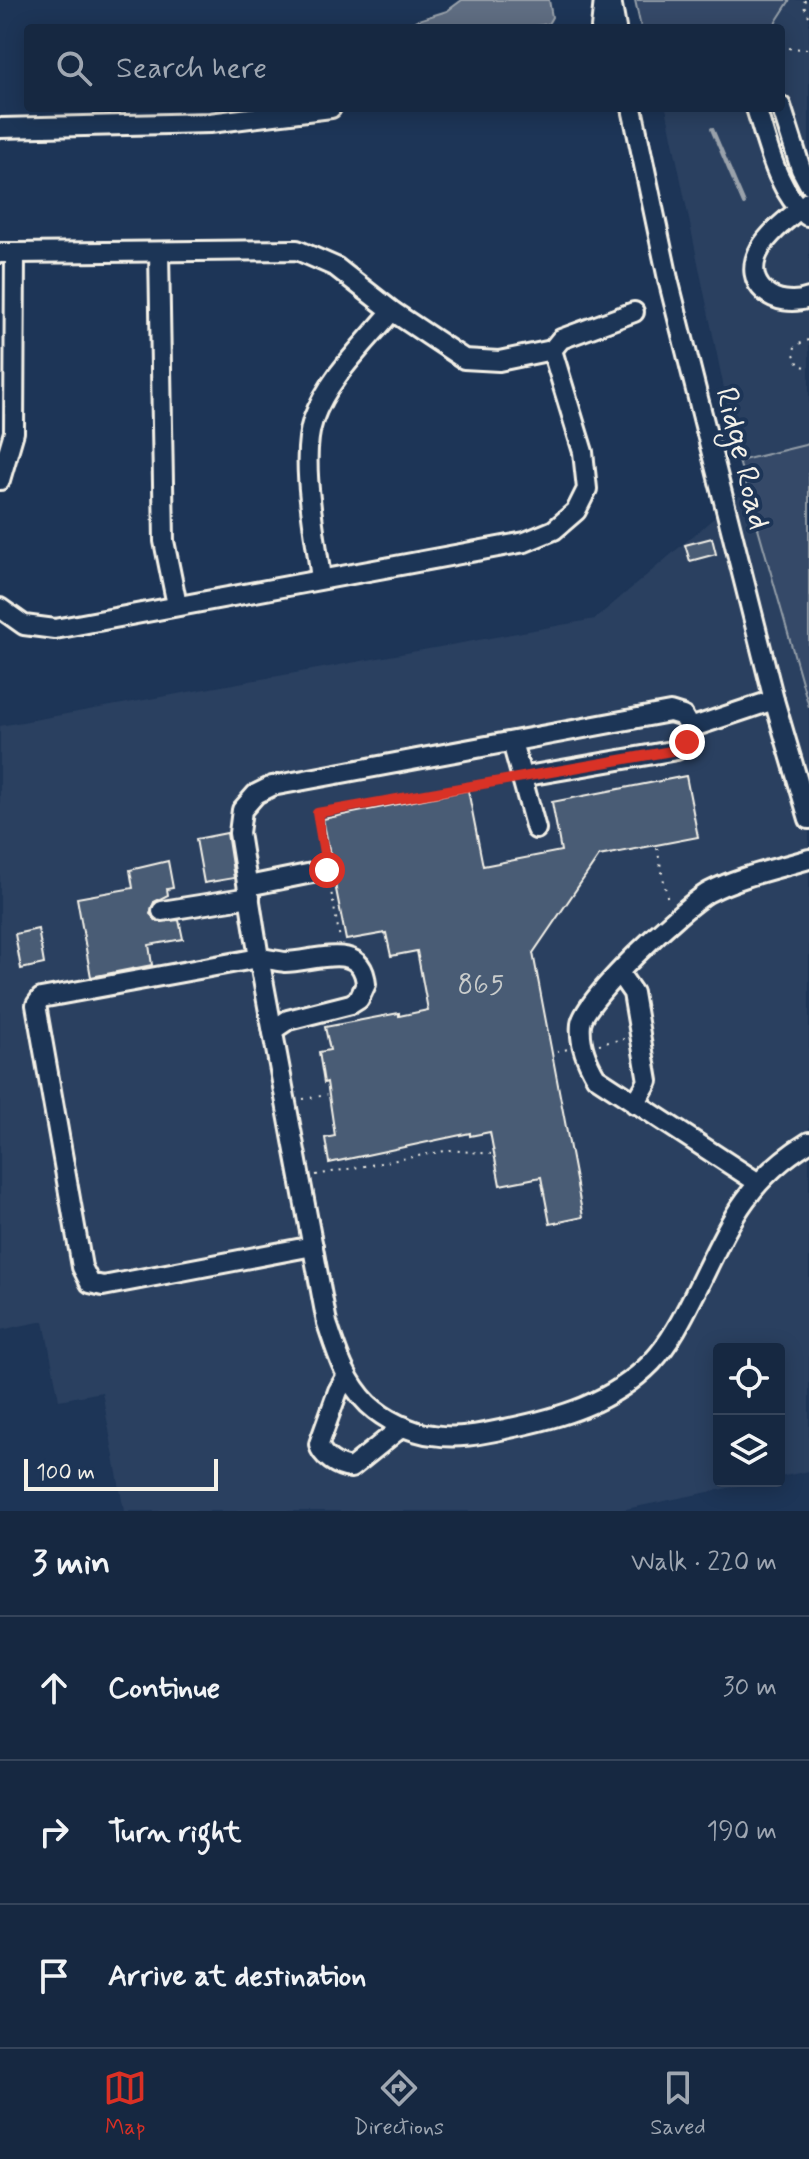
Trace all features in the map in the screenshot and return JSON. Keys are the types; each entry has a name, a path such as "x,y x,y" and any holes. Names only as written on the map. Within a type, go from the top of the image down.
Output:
{"street":[{"path":"601,24 604,0"},
{"path":"611,0 615,24"},
{"path":"0,128 210,123 299,112"},
{"name":"Ridge Road","path":"633,112 668,279 774,700 809,819"},
{"path":"757,112 787,193 806,209 762,244 757,254 756,280 763,291 774,299 788,302 809,298"},
{"path":"779,176 805,177 783,112"},
{"path":"0,480 14,432 7,253 297,250 336,267 392,311 464,359 499,361 552,350 561,339 634,312"},
{"path":"159,252 164,541 177,605"},
{"path":"321,579 307,473 312,422 335,379 392,311"},
{"path":"0,608 24,625 55,629 525,542 554,530 576,511 587,489 583,452 552,350"},
{"path":"690,728 774,700"},
{"path":"521,777 677,750 687,742 690,728 683,716 670,712 272,786 256,794 242,810 239,833 259,958 327,1323 346,1377 369,1405 403,1426 431,1435 466,1436 550,1420 589,1407 626,1385 654,1360 680,1322 734,1215 757,1182 785,1156 809,1142"},
{"path":"512,742 536,829"},
{"path":"757,1182 596,1077 586,1061 581,1024 589,1004 676,916 708,893 741,879 809,859"},
{"path":"162,911 249,892 327,870"},
{"path":"273,1030 288,1020 351,1004 359,999 366,984 365,974 355,961 343,956 286,962 259,958 41,998 36,1005 82,1267 90,1283 103,1286 313,1246"},
{"path":"619,973 633,993 648,1081 635,1104"},
{"path":"346,1377 319,1444 322,1453 344,1468 351,1468 403,1426"}],"path":[{"path":"805,0 803,5 809,16"},
{"path":"785,48 809,49"},
{"path":"809,340 796,345 793,352 799,365 809,368"},
{"path":"343,956 317,813 521,777"},
{"path":"657,848 670,910 676,916"},
{"path":"286,1102 327,1095"},
{"path":"311,1176 450,1150 491,1154"}],"shaded area":[{"path":"462,0 549,0 552,17 548,24 414,24 415,21 447,11"},
{"path":"635,0 790,0 775,24 640,24"},
{"path":"790,0 809,0 809,444 739,461 667,112 785,112 785,24 775,24"},
{"path":"809,444 809,707 739,461"},
{"path":"747,490 809,707 809,1471 785,1476 785,1343 713,1343 713,1487 733,1487 616,1511 124,1511 102,1392 59,1400 44,1321 0,1330 0,726 595,619"}],"building":[{"path":"712,538 716,554 690,561 685,545"},
{"path":"686,776 698,837 599,856 533,953 583,1217 550,1224 541,1177 500,1185 490,1132 470,1136 470,1133 329,1163 325,1138 335,1136 319,1052 330,1050 325,1027 428,1010 417,951 391,956 386,933 346,940 334,879 339,868 331,859 323,819 468,790 483,866 561,851 552,802"},
{"path":"227,833 234,878 204,883 196,839"},
{"path":"168,861 173,888 167,889 168,895 154,902 150,914 158,922 179,920 183,939 149,945 152,965 91,977 77,898 133,888 130,870"},
{"path":"38,929 44,964 21,969 15,934"}],"waterway":[{"path":"712,129 744,204"}],"route":[{"path":"327,870 317,813 677,750 687,742"}]}
